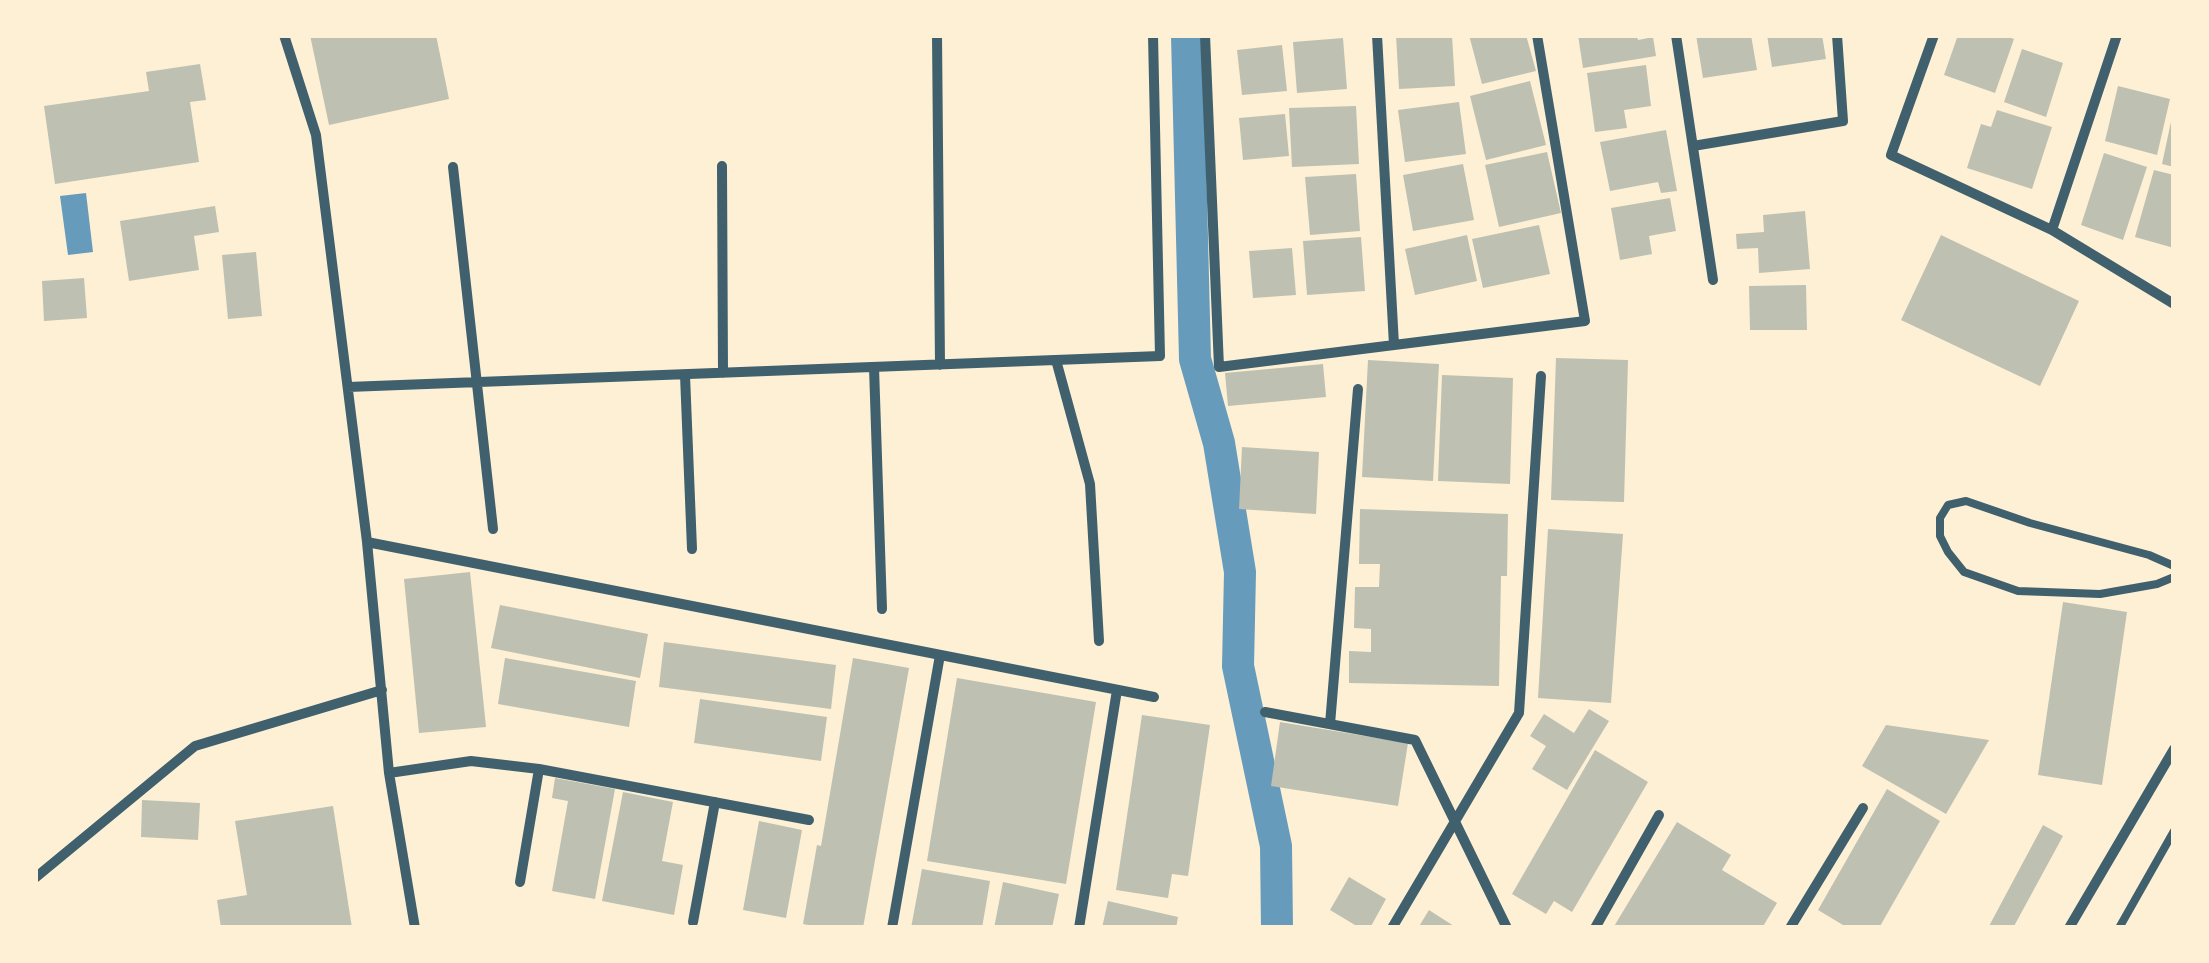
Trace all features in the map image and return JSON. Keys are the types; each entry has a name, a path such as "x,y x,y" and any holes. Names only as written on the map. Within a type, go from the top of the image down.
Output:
{"street":[{"path":"284,35 316,135 368,542 389,773 415,928"},
{"path":"937,35 940,365"},
{"path":"348,387 1160,356 1154,35"},
{"path":"1206,35 1219,367 1584,322 1537,35"},
{"path":"1378,35 1394,345"},
{"path":"1676,35 1712,280"},
{"path":"1693,146 1843,121 1837,35"},
{"path":"1934,35 1891,156 2052,230 2174,304"},
{"path":"2052,230 2118,35"},
{"path":"722,166 723,373"},
{"path":"453,168 494,529"},
{"path":"1056,360 1090,484 1099,641"},
{"path":"874,367 882,609"},
{"path":"685,374 692,548"},
{"path":"1392,928 1518,713 1541,376"},
{"path":"1330,724 1358,389"},
{"path":"368,542 1154,697"},
{"path":"892,928 940,655"},
{"path":"35,878 195,746 382,690"},
{"path":"1079,928 1117,690"},
{"path":"1265,712 1414,740 1507,928"},
{"path":"2069,928 2174,749"},
{"path":"389,773 471,761 539,768 809,820"},
{"path":"520,882 539,768"},
{"path":"693,922 715,802"},
{"path":"1790,928 1863,808"},
{"path":"1595,928 1659,815"}],"lane":[{"path":"2174,566 2149,554 1966,502 1948,505 1940,518 1940,536 1964,572 2018,592 2100,594 2174,577"},
{"path":"2120,928 2174,831"}],"water":[{"path":"86,193 93,252 68,255 60,196"}],"building":[{"path":"310,35 436,35 449,99 329,125"},
{"path":"1396,35 1452,35 1455,86 1399,89"},
{"path":"1469,35 1526,35 1536,71 1482,84"},
{"path":"1578,35 1637,35 1638,40 1653,37 1656,56 1583,68"},
{"path":"1696,35 1751,35 1757,70 1703,78"},
{"path":"1767,35 1822,35 1826,59 1772,67"},
{"path":"1958,35 2003,35 2014,39 1995,93 1944,75"},
{"path":"1343,38 1347,89 1297,93 1293,42"},
{"path":"1282,45 1287,91 1242,95 1237,50"},
{"path":"2022,49 2063,63 2046,117 2004,102"},
{"path":"200,64 206,100 190,102 199,162 55,184 44,106 149,91 146,72"},
{"path":"1646,65 1651,106 1624,110 1627,128 1595,132 1587,73"},
{"path":"1530,81 1546,145 1486,160 1470,96"},
{"path":"2118,86 2170,99 2157,155 2105,141"},
{"path":"1459,102 1466,154 1405,162 1398,110"},
{"path":"1356,106 1359,164 1292,167 1289,108"},
{"path":"1997,110 2052,127 2032,189 1967,168 1981,124 1991,127"},
{"path":"1285,114 1289,156 1243,160 1239,118"},
{"path":"2174,118 2174,167 2162,164"},
{"path":"1666,130 1677,191 1661,193 1658,182 1610,191 1600,142"},
{"path":"1547,152 1561,213 1499,227 1485,165"},
{"path":"2104,153 2147,167 2123,240 2081,225"},
{"path":"1463,164 1474,220 1413,231 1403,175"},
{"path":"2154,170 2174,175 2174,248 2135,237"},
{"path":"1356,174 1360,231 1310,235 1305,177"},
{"path":"1670,198 1676,231 1649,236 1652,254 1620,260 1611,208"},
{"path":"215,206 219,232 194,236 199,270 129,281 120,221"},
{"path":"1805,211 1810,269 1759,273 1758,248 1737,249 1736,234 1764,232 1763,215"},
{"path":"1539,225 1550,274 1483,288 1472,239"},
{"path":"1467,235 1477,281 1415,295 1405,249"},
{"path":"1941,235 2079,301 2040,386 1901,320"},
{"path":"1361,237 1365,291 1307,295 1303,241"},
{"path":"1292,248 1296,295 1253,298 1249,251"},
{"path":"256,252 262,316 228,319 222,255"},
{"path":"84,278 87,318 44,321 42,281"},
{"path":"1806,285 1807,330 1750,330 1749,286"},
{"path":"1556,358 1628,360 1624,502 1551,500"},
{"path":"1368,360 1439,364 1433,481 1362,477"},
{"path":"1323,364 1326,397 1228,406 1225,373"},
{"path":"1442,375 1513,378 1510,484 1438,481"},
{"path":"1242,447 1319,452 1316,514 1239,509"},
{"path":"1360,509 1508,514 1507,576 1501,576 1499,686 1349,683 1349,651 1371,652 1371,629 1354,628 1355,587 1379,587 1380,564 1359,564"},
{"path":"1548,529 1623,534 1611,703 1538,698"},
{"path":"470,572 486,727 419,733 404,579"},
{"path":"2063,602 2127,612 2102,785 2038,775"},
{"path":"500,605 648,634 640,678 491,648"},
{"path":"664,642 836,665 831,709 659,687"},
{"path":"505,658 636,681 629,727 498,704"},
{"path":"853,658 909,668 863,928 824,928 803,924 817,845 821,846"},
{"path":"957,678 1096,702 1066,884 927,861"},
{"path":"700,699 827,717 821,761 694,743"},
{"path":"1589,709 1609,721 1567,790 1532,769 1546,746 1530,736 1544,714 1574,733"},
{"path":"1142,715 1210,725 1188,876 1172,874 1168,898 1116,890"},
{"path":"1280,722 1408,743 1398,806 1271,786"},
{"path":"1886,725 1989,740 1946,814 1862,766"},
{"path":"1595,750 1648,782 1572,912 1554,901 1546,914 1512,894"},
{"path":"555,778 615,789 595,899 552,891 568,801 552,798"},
{"path":"1887,789 1940,821 1879,928 1848,928 1818,910"},
{"path":"623,792 673,802 662,861 683,865 674,915 602,901"},
{"path":"142,800 200,803 198,840 141,837"},
{"path":"333,806 352,928 221,928 217,900 247,895 235,821"},
{"path":"759,821 802,830 786,918 743,910"},
{"path":"1677,822 1731,855 1722,870 1777,903 1762,928 1613,928"},
{"path":"2043,825 2063,836 2013,928 1988,928"},
{"path":"922,869 990,881 982,928 911,928"},
{"path":"1349,877 1386,899 1370,928 1360,928 1330,910"},
{"path":"1003,882 1059,894 1052,928 994,928"},
{"path":"1108,901 1178,917 1176,928 1102,928"},
{"path":"1429,910 1457,928 1418,928"}],"waterway":[{"path":"1187,35 1195,359 1219,443 1240,572 1238,666 1276,846 1277,928"}]}
